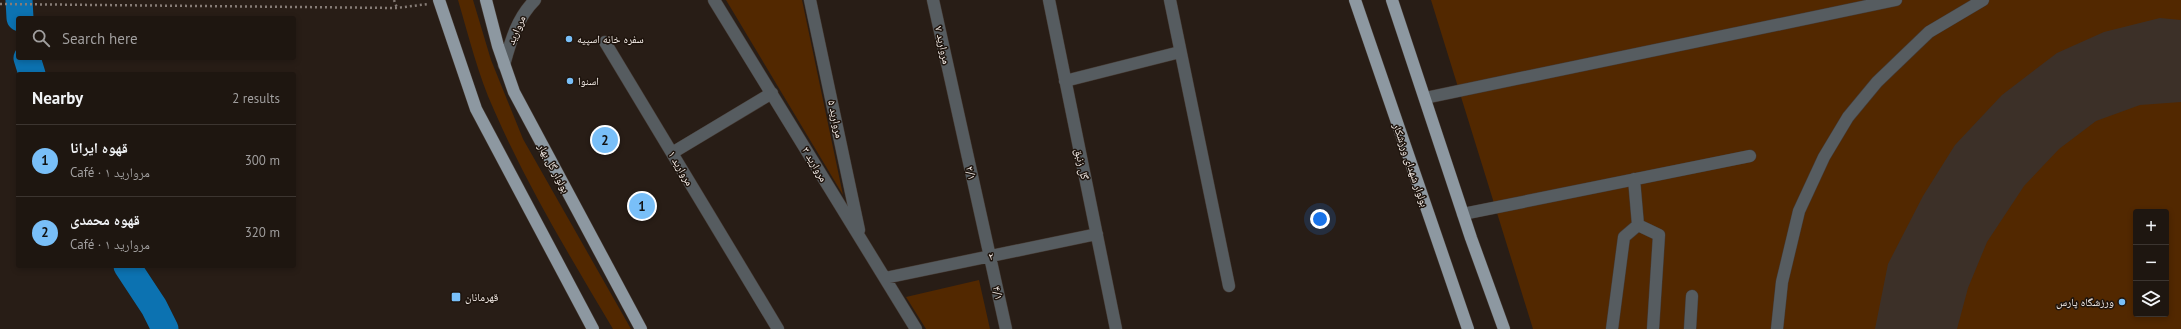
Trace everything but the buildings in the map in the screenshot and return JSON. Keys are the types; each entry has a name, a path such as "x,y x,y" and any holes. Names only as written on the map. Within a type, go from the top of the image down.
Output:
{"main road":[{"name":"بولوار گل بهار","path":"486,0 504,65 514,92 641,329"},
{"name":"بولوار شهدای ورزشکار","path":"1355,0 1468,329"},
{"path":"1392,0 1463,214 1504,329"},
{"path":"440,1 476,109 594,329"}],"street":[{"name":"مروارید","path":"504,65 512,36 525,11 535,0"},
{"name":"مروارید ۳","path":"714,0 916,329"},
{"name":"مروارید ۵","path":"810,0 861,238"},
{"name":"مروارید ۷","path":"933,0 953,91"},
{"name":"گل زنبق","path":"1049,0 1116,329"},
{"path":"1170,0 1229,286"},
{"path":"1425,98 1896,0"},
{"path":"1777,329 1782,282 1799,211 1824,157 1848,117 1878,82 1929,32 1983,0"},
{"name":"مروارید ۱","path":"605,42 778,329"},
{"path":"1065,81 1180,52"},
{"name":"۲/۱","path":"953,91 990,256"},
{"path":"672,152 772,93"},
{"path":"1463,214 1750,156"},
{"path":"1634,179 1638,225"},
{"path":"1612,329 1624,238 1638,225"},
{"path":"1638,225 1659,235 1653,329"},
{"name":"۲","path":"885,278 1097,234"},
{"name":"۴/۱","path":"990,256 1006,329"},
{"path":"1690,329 1692,296"}],"path":[{"path":"394,0 397,8"},
{"path":"0,4 66,3 397,8 440,1"}],"shaded area":[{"path":"458,0 473,0 491,60 523,139 631,329 613,329 535,194 488,97 474,56"},
{"path":"726,0 802,0 843,195"},
{"path":"1431,0 2181,0 2181,329 1533,329"},
{"path":"979,280 990,329 926,329 906,297"}],"waterway":[{"path":"19,0 20,16"},
{"path":"28,60 31,72"},
{"path":"128,268 154,307 165,329"}],"place":[{"name":"سفره خانه اسپیه","path":"569,39"},
{"name":"اسنوا","path":"570,81"},
{"name":"قهوه محمدی","path":"605,140"},
{"name":"قهوه ایرانا","path":"642,206"},
{"name":"قهرمانان","path":"456,297"},
{"name":"ورزشگاه پارس","path":"2122,302"}]}
